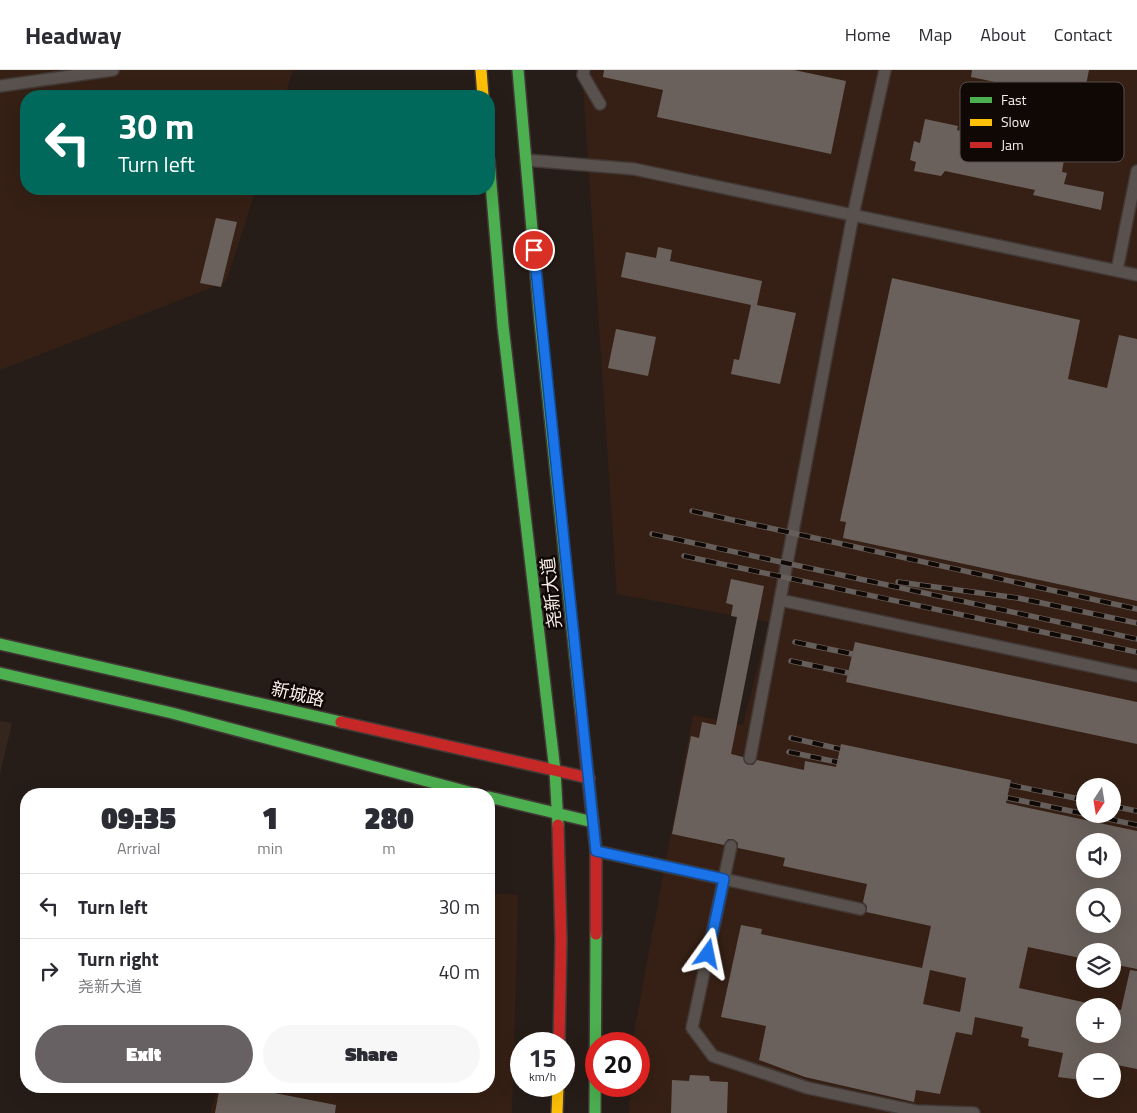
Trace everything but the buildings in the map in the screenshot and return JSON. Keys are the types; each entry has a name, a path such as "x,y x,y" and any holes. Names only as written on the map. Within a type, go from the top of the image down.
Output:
{"main road":[{"path":"481,70 483,90"},
{"name":"尧新大道","path":"518,70 541,331 596,851 595,1113"},
{"name":"尧新大道","path":"492,195 503,326 555,771 558,813 561,986 559,1032"},
{"name":"新城路","path":"0,644 589,778"},
{"path":"0,673 172,713 453,788"},
{"path":"495,798 593,822"},
{"path":"557,1113 558,1097"}],"lane":[{"path":"0,86 113,70"},
{"path":"584,70 583,75 600,104"},
{"path":"750,758 853,215 885,70"},
{"path":"526,160 634,169 1137,275"},
{"path":"1117,270 1137,171"},
{"path":"780,600 1137,676"},
{"path":"731,846 692,1028 713,1056 817,1090 916,1111 974,1113"},
{"path":"596,851 860,909"}],"shaded area":[{"path":"0,70 293,70 287,90 20,90 20,195 254,195 226,282 0,370"},
{"path":"582,70 1137,70 1137,1113 629,1113 630,1097 650,1097 650,1032 634,1032 693,715 743,725 769,622 617,594"},
{"path":"0,721 12,723 0,774"},
{"path":"495,893 518,895 514,1032 510,1032 510,1097 512,1097 512,1113 210,1113 216,1093 495,1093"}],"railway":[{"path":"692,511 1137,609"},
{"path":"652,534 1137,639"},
{"path":"684,556 1137,652"},
{"path":"898,582 1018,598 1137,623"},
{"path":"795,642 852,654"},
{"path":"791,661 848,673"},
{"path":"791,738 840,749"},
{"path":"789,752 837,762"},
{"path":"1010,785 1076,798"},
{"path":"1008,798 1076,812"},
{"path":"1121,808 1137,811"},
{"path":"1121,822 1137,825"}],"traffic: fast":[{"path":"518,70 540,321 581,713"},
{"path":"492,195 503,326 555,771 558,825"},
{"path":"0,644 341,722"},
{"path":"0,673 172,713 453,788"},
{"path":"495,798 593,822"},
{"path":"595,1113 596,934"}],"traffic: slow":[{"path":"481,70 483,90"},
{"path":"557,1113 558,1097"}],"traffic: jam":[{"path":"581,713 596,851 596,934"},
{"path":"341,722 589,778"},
{"path":"558,825 561,941 559,1032"}],"route":[{"path":"534,250 596,851 724,879 708,954"}]}
